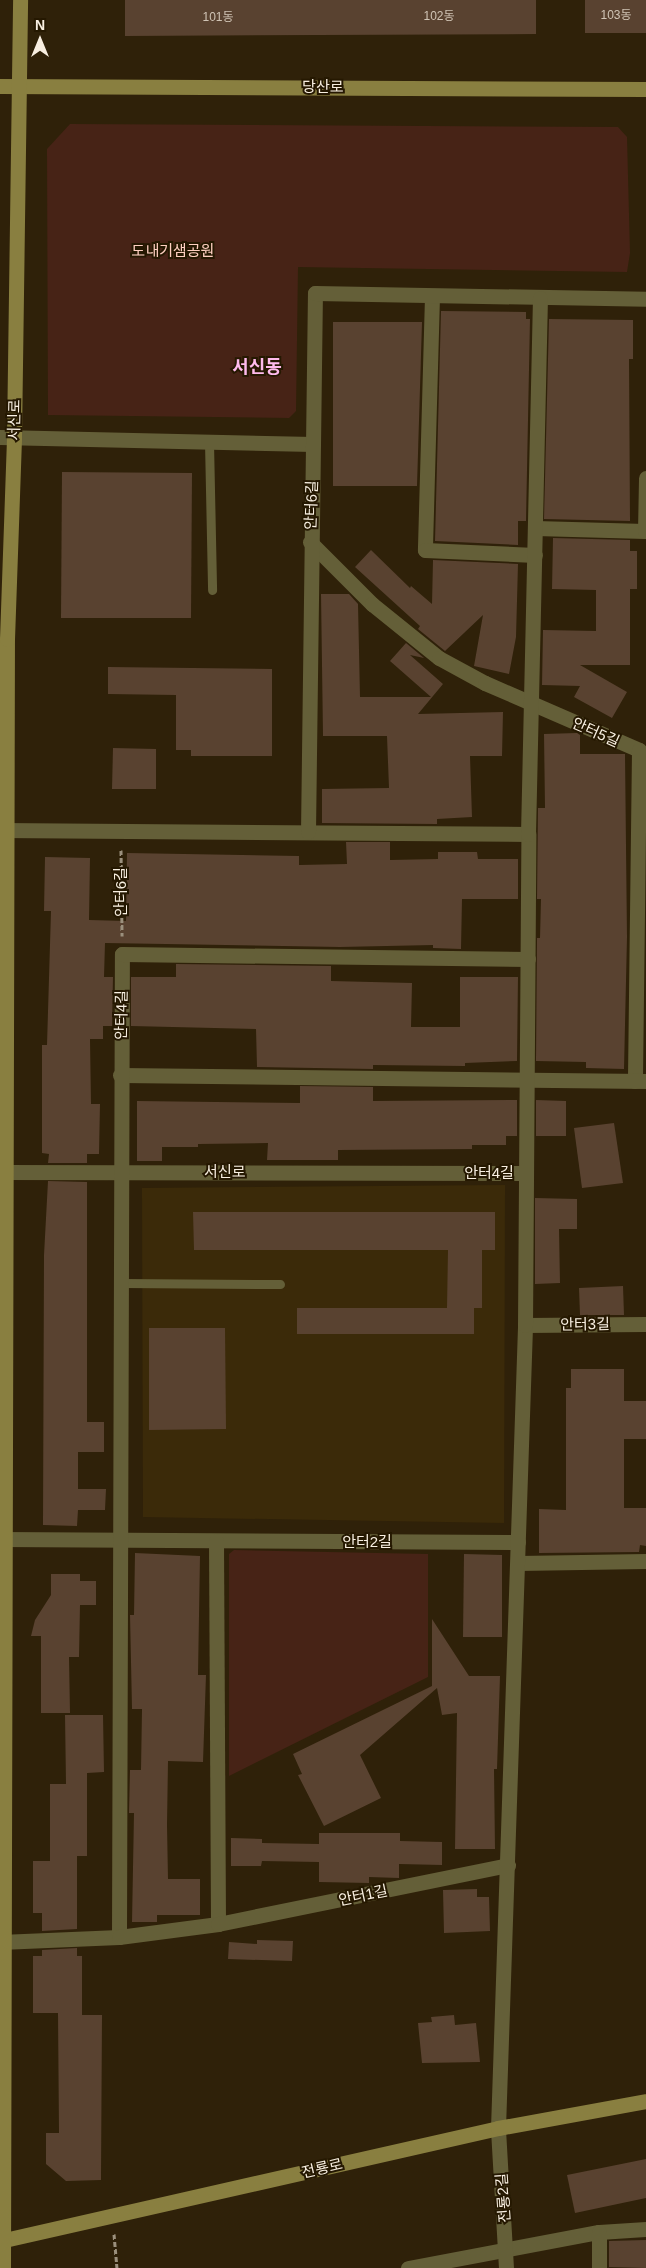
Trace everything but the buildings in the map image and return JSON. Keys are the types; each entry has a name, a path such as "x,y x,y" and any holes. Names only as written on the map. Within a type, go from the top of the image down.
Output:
{"street":[{"name":"서신로","path":"3,2268 1,2241 1,1942 3,639 20,0"},
{"name":"당산로","path":"0,86 646,89"},
{"name":"안터6길","path":"308,832 310,542 315,294 646,299"},
{"path":"432,296 425,550 534,555"},
{"path":"4,830 528,834 540,298"},
{"path":"7,437 313,444"},
{"path":"535,528 645,531 646,478"},
{"name":"안터5길","path":"310,542 372,604 439,658 485,683 639,750 637,926 641,1081"},
{"name":"안터4길","path":"525,1325 528,834"},
{"path":"122,954 528,959"},
{"name":"안터4길","path":"119,1171 122,954"},
{"path":"120,1075 641,1081"},
{"name":"서신로","path":"3,1171 331,1172"},
{"path":"119,1171 122,1283 119,1937"},
{"name":"안터4길","path":"331,1172 526,1173"},
{"name":"안터3길","path":"525,1325 646,1324"},
{"path":"498,2128 525,1325"},
{"name":"안터2길","path":"2,1539 216,1542 518,1542"},
{"path":"216,1542 218,1924"},
{"path":"518,1563 646,1561"},
{"name":"안터1길","path":"1,1942 119,1937 218,1924 508,1865"},
{"name":"전룡로","path":"1,2241 498,2128 646,2101"},
{"name":"전룡2길","path":"498,2128 506,2268"},
{"path":"408,2268 599,2232 646,2229"},
{"path":"599,2232 599,2268"}],"lane":[{"path":"209,442 212,590"},
{"path":"122,1283 280,1284"}],"path":[{"name":"안터6길","path":"121,831 122,954"},
{"path":"112,2216 117,2268"}],"shaded area":[{"path":"505,1185 504,1523 143,1517 142,1188"}],"green space":[{"name":"도내기샘공원","path":"70,124 618,127 627,137 630,253 627,272 298,267 296,411 289,418 48,415 47,149"},
{"path":"234,1550 428,1554 428,1677 229,1776 229,1554"}],"district":[{"name":"서신동","path":"257,367"}]}
